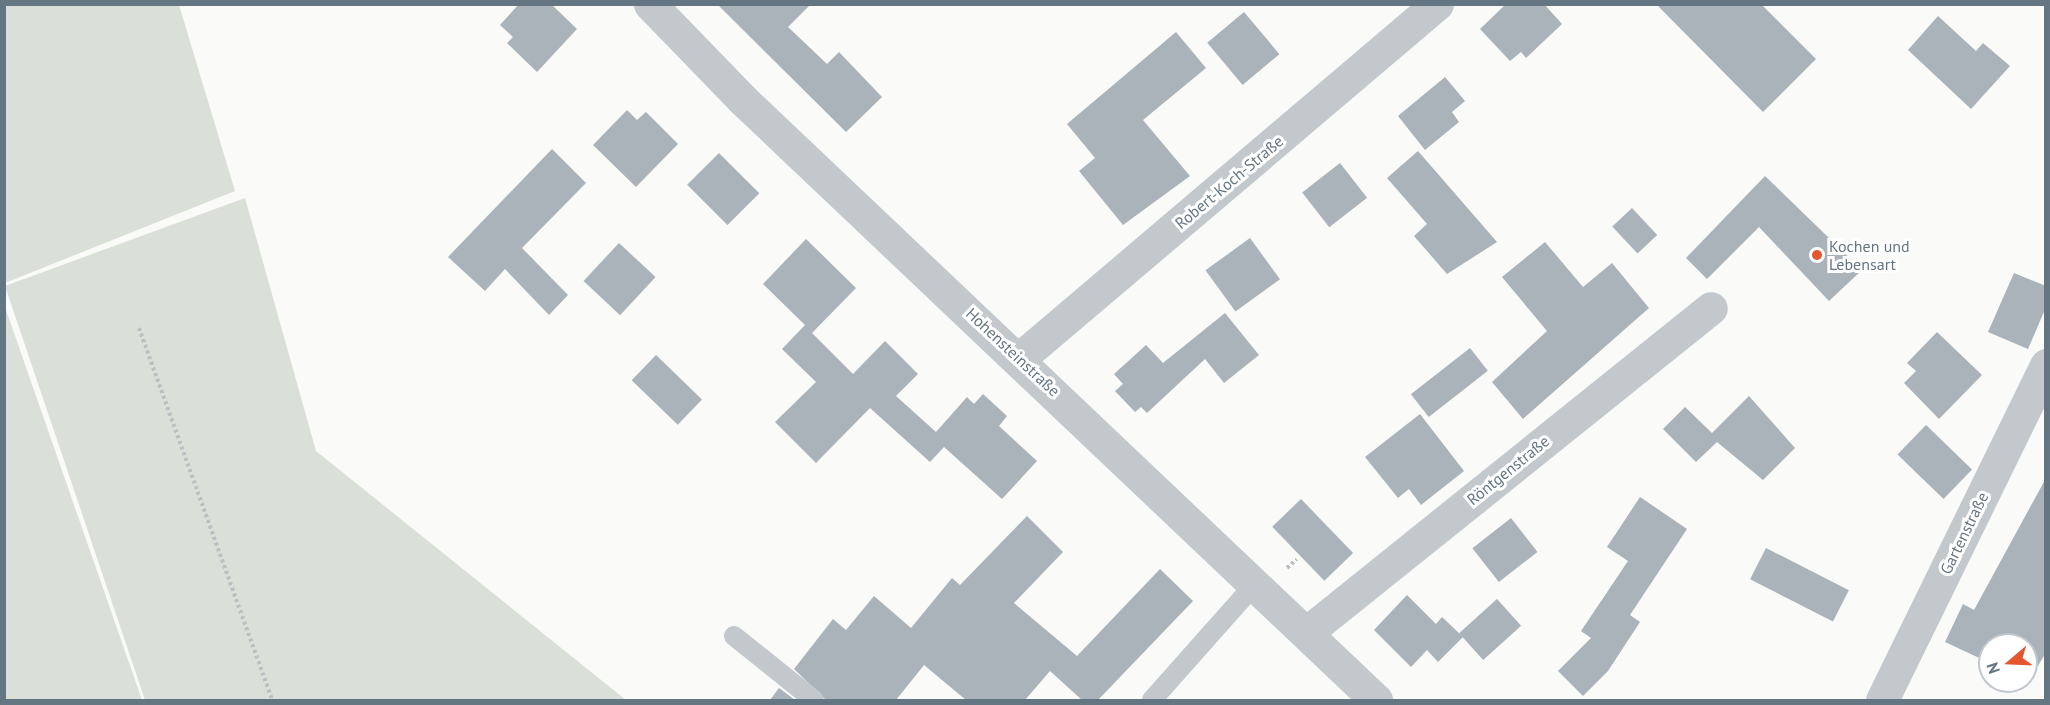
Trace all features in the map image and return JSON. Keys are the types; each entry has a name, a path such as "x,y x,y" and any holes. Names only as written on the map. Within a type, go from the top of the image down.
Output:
{"street":[{"name":"Hohensteinstraße","path":"650,4 742,99 1020,358 1376,700"},
{"name":"Robert-Koch-Straße","path":"1020,358 1437,4"},
{"name":"Röntgenstraße","path":"1306,633 1711,308"},
{"name":"Gartenstraße","path":"1882,700 2046,365"}],"lane":[{"path":"1152,700 1255,584"},
{"path":"734,636 814,700"}],"path":[{"path":"139,328 272,700"}],"shaded area":[{"path":"5,4 179,5 235,191 5,283"},
{"path":"245,198 316,451 626,700 145,700 5,286"},
{"path":"5,307 142,700 5,700"}],"building":[{"path":"519,4 551,4 577,29 537,72 507,43 513,37 500,25"},
{"path":"717,4 811,4 788,27 827,64 839,52 882,97 846,132"},
{"path":"1506,4 1544,4 1562,24 1526,58 1521,52 1510,61 1480,29"},
{"path":"1656,4 1761,4 1816,59 1763,112"},
{"path":"1244,12 1279,54 1243,85 1207,43"},
{"path":"1938,16 1976,51 1983,43 2010,66 1971,109 1908,50"},
{"path":"1176,32 1206,68 1143,120 1190,176 1123,225 1079,171 1095,158 1067,124"},
{"path":"1445,77 1465,101 1452,112 1459,122 1425,150 1398,116"},
{"path":"627,110 637,120 646,112 678,144 636,187 593,145"},
{"path":"552,149 586,183 522,248 568,295 549,315 505,269 485,291 448,257"},
{"path":"1418,151 1497,242 1447,274 1414,236 1427,224 1387,178"},
{"path":"719,153 759,193 727,225 687,185"},
{"path":"1340,163 1367,198 1329,227 1302,193"},
{"path":"1765,176 1862,270 1829,301 1759,227 1707,279 1686,258"},
{"path":"1632,208 1657,235 1637,253 1612,226"},
{"path":"1250,238 1280,279 1235,312 1206,270"},
{"path":"806,239 856,288 812,333 853,374 885,341 918,374 896,396 936,432 967,397 974,404 983,394 1007,416 999,426 1037,461 1002,499 944,447 930,462 870,408 816,463 775,422 816,382 782,349 805,325 763,284"},
{"path":"1545,242 1583,287 1612,263 1649,308 1523,419 1492,382 1547,331 1502,277"},
{"path":"619,243 656,277 620,315 584,281"},
{"path":"2014,273 2046,286 2046,307 2028,349 1988,332"},
{"path":"1225,313 1259,355 1224,383 1205,359 1147,413 1141,407 1135,412 1115,391 1123,384 1114,374 1146,345 1163,363"},
{"path":"1937,332 1982,375 1939,419 1904,383 1916,371 1907,363"},
{"path":"1470,348 1488,371 1429,417 1411,394"},
{"path":"656,355 702,399 678,425 632,380"},
{"path":"1749,396 1795,448 1763,480 1717,442 1696,462 1663,429 1685,407 1712,433"},
{"path":"1420,414 1464,471 1421,505 1409,489 1398,498 1365,457"},
{"path":"1926,425 1972,469 1944,499 1898,454"},
{"path":"2046,478 2046,652 2038,666 2038,633 1978,633 1978,657 1945,642 1963,604 1974,610"},
{"path":"1640,497 1687,529 1630,615 1640,622 1608,671 1583,696 1558,671 1591,638 1581,631 1628,561 1607,547"},
{"path":"1301,499 1353,553 1324,581 1272,527"},
{"path":"1027,516 1063,552 1014,603 1077,656 1160,569 1193,601 1098,700 1082,700 1050,671 1025,700 966,700 924,665 896,700 826,700 794,669 833,619 846,630 874,596 911,628 952,578 960,585"},
{"path":"1511,518 1537,552 1499,582 1472,548"},
{"path":"1766,548 1849,590 1833,621 1750,579"},
{"path":"1407,595 1436,624 1442,617 1463,637 1438,662 1427,650 1411,667 1374,630"},
{"path":"1497,599 1521,626 1483,660 1459,633"},
{"path":"779,688 795,700 770,700"}],"place":[{"name":"Kochen und Lebensart","path":"1817,255"}]}
